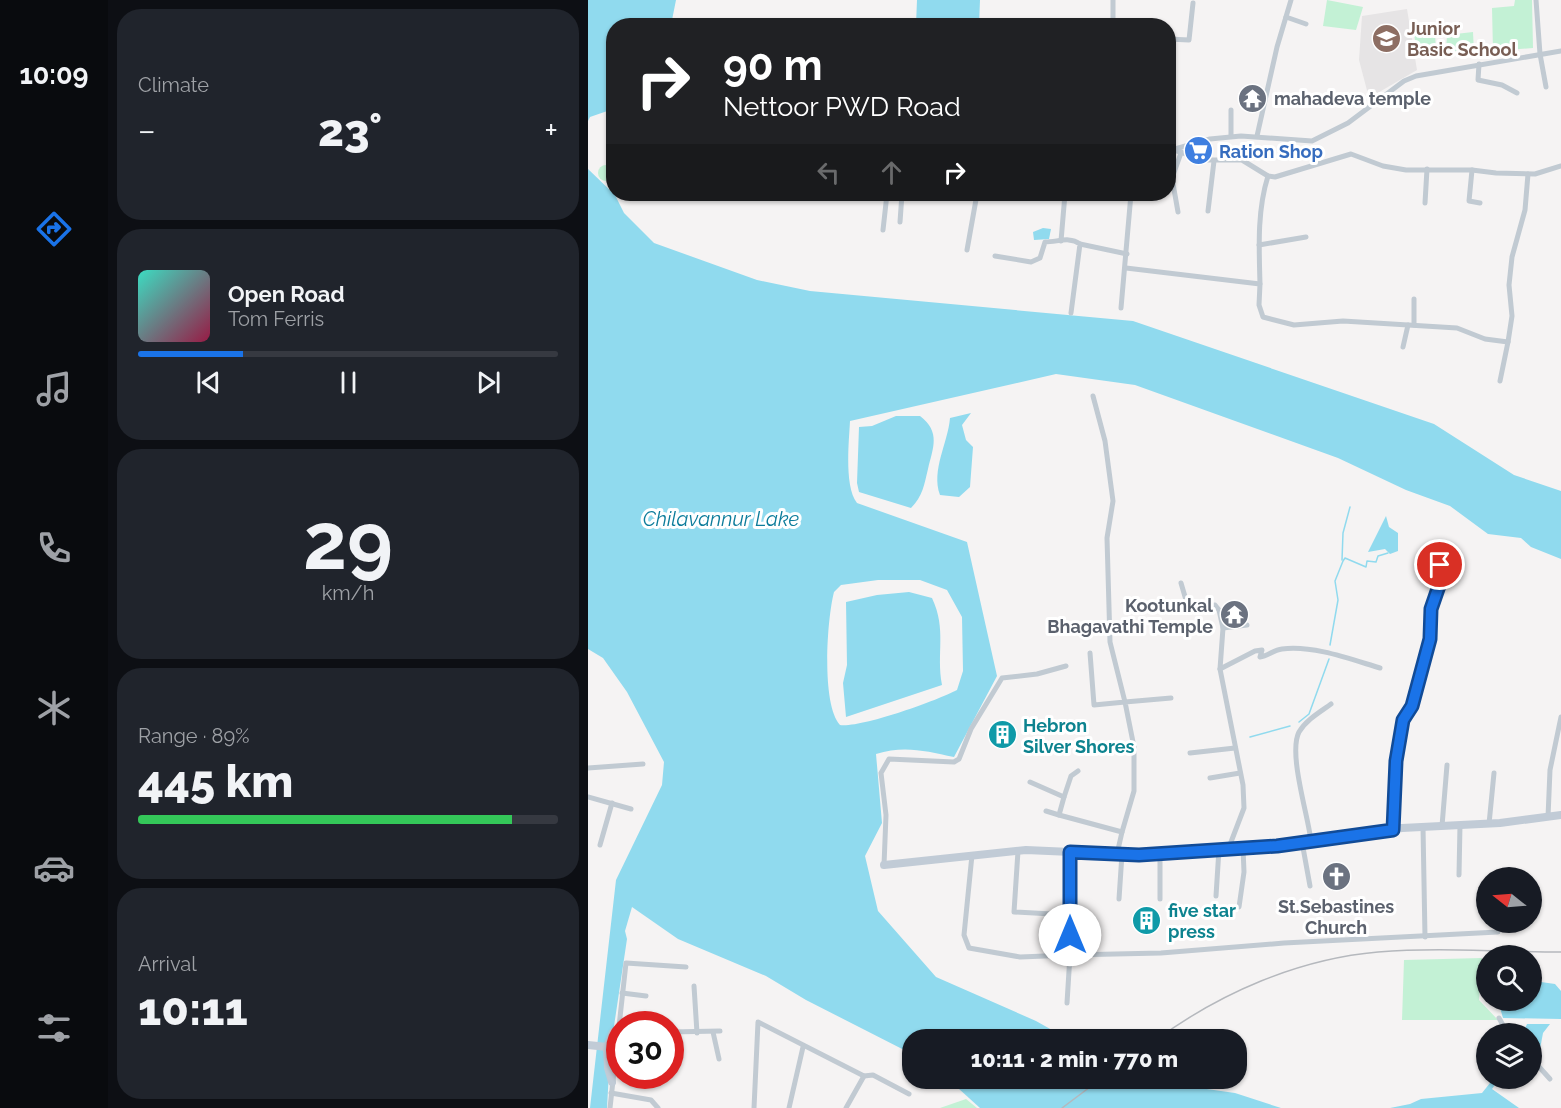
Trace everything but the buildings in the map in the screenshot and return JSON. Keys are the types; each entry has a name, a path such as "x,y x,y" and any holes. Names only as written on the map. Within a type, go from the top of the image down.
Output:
{"street":[{"path":"1113,0 1113,18"},
{"path":"1257,136 1291,0"},
{"path":"1536,0 1539,54 1546,87"},
{"path":"1176,39 1190,40 1193,3"},
{"path":"1286,17 1306,24"},
{"path":"1176,149 1231,136 1312,141 1348,123 1404,81 1479,64 1561,51"},
{"path":"1479,64 1478,80 1503,85 1517,93"},
{"path":"1231,110 1231,136"},
{"path":"1176,152 1214,161 1242,160 1268,176 1283,176 1351,154 1383,166 1427,170 1528,174 1561,166"},
{"path":"1176,167 1181,153"},
{"path":"1208,211 1214,161"},
{"path":"1425,202 1427,170"},
{"path":"1472,170 1469,201 1480,203"},
{"path":"1500,381 1512,316 1509,285 1512,257 1525,210 1528,174"},
{"path":"1268,176 1262,195 1259,245 1259,304 1263,317 1287,325 1343,321 1457,328 1485,339 1508,342"},
{"path":"884,230 887,201"},
{"path":"900,222 902,201"},
{"path":"967,250 975,201"},
{"path":"1061,240 1064,201"},
{"path":"1121,308 1131,201"},
{"path":"1176,201 1178,213"},
{"path":"1259,245 1306,237"},
{"path":"995,256 1035,261 1040,258 1046,242 1061,240 1077,241 1080,244 1127,254"},
{"path":"1071,313 1080,244"},
{"path":"1126,268 1260,284"},
{"path":"1403,347 1411,325 1414,299"},
{"path":"1093,396 1105,441 1113,501 1107,538 1110,642 1134,747 1134,791 1122,832 1119,899"},
{"path":"1393,830 1396,761 1403,720 1412,706 1430,639 1431,609 1442,577 1440,565"},
{"path":"1181,583 1186,600 1200,607 1215,605 1220,610 1223,628 1220,669 1240,773 1244,808 1231,842 1232,849"},
{"path":"1223,628 1247,625"},
{"path":"1220,669 1255,651 1262,650 1260,657 1263,657 1281,649 1326,654 1380,668"},
{"path":"1090,653 1094,705 1171,698"},
{"path":"1066,666 1037,674 1002,678 971,729 959,759 954,762 889,759 881,772 886,815 884,865 1018,851 1120,854 1232,849 1393,830 1489,824 1561,815"},
{"path":"1311,841 1302,807 1302,788 1294,745 1300,730 1308,721 1331,704"},
{"path":"1548,817 1550,770 1561,717"},
{"path":"1190,753 1235,748"},
{"path":"588,768 643,764"},
{"path":"1442,826 1447,765"},
{"path":"1059,816 1071,776 1078,771"},
{"path":"1210,778 1240,773"},
{"path":"1489,824 1494,773"},
{"path":"1030,782 1064,797"},
{"path":"588,797 630,809"},
{"path":"600,845 612,803"},
{"path":"1046,812 1122,832"},
{"path":"1460,825 1460,875"},
{"path":"1423,827 1425,937"},
{"path":"1302,842 1310,886"},
{"path":"1239,907 1244,879 1243,848"},
{"path":"1216,896 1219,849"},
{"path":"1018,851 1014,912 1070,915"},
{"path":"1067,1003 1070,956 1070,852"},
{"path":"1160,853 1160,899"},
{"path":"972,855 964,935 969,948 1020,957 1161,953 1284,943 1483,933"},
{"path":"621,1011 626,963 686,968"},
{"path":"694,986 696,1033"},
{"path":"622,993 646,996"},
{"path":"1499,1018 1502,1023"},
{"path":"754,1108 758,1022 803,1047 864,1076 873,1075 909,1094"},
{"path":"684,1033 716,1032 719,1059"},
{"path":"589,1045 606,1047"},
{"path":"789,1108 803,1047"},
{"path":"1542,1070 1550,1079"},
{"path":"846,1108 864,1076"},
{"path":"610,1108 611,1089"},
{"path":"611,1093 651,1100 658,1108"}],"shaded area":[{"name":"Junior Basic School","path":"1407,9 1417,70 1369,98 1359,60 1362,16"}],"green space":[{"path":"1327,0 1363,7 1356,30 1323,26"},
{"path":"1515,0 1532,0 1533,48 1493,51 1492,8 1514,6"},
{"path":"1435,31 1436,54 1417,56 1414,33"},
{"path":"1473,32 1474,53 1446,50 1447,35"},
{"path":"606,165 606,181 598,173"},
{"path":"1476,958 1476,1011 1489,1011 1498,1020 1402,1020 1404,960"},
{"path":"966,1099 977,1108 940,1108"}],"water":[{"path":"588,0 676,0 672,18 606,18 606,111 590,117 588,121"},
{"path":"917,0 980,0 979,18 916,18"},
{"name":"Chilavannur Lake","path":"588,169 606,186 606,201 618,201 624,213 654,243 757,280 810,291 1133,321 1434,424 1514,475 1561,491 1561,559 1531,547 1521,538 1488,534 1450,506 1406,490 1338,458 1135,385 1056,374 850,421 849,475 850,486 857,503 967,542 997,676 954,757 906,749 876,754 882,823 865,856 878,911 936,977 1050,1029 902,1029 902,1049 806,1000 766,976 678,939 632,907 625,931 627,939 616,1011 606,1011 607,1108 590,1108 616,880 662,785 664,762 627,692 603,658 588,649","holes":["878,580 920,580 947,590 962,617 963,671 957,690 933,701 881,718 840,725 830,699 827,661 831,605 834,592 841,585"]},
{"path":"1043,228 1051,229 1049,239 1034,240 1033,232"},
{"path":"971,413 962,425 966,440 973,447 970,487 959,497 940,495 937,476 950,418"},
{"path":"896,416 920,416 927,422 933,434 933,447 924,485 921,495 911,508 859,492 857,483 859,427 872,426"},
{"path":"1386,516 1389,527 1398,533 1398,551 1390,554 1385,549 1368,552"},
{"path":"909,592 932,598 939,621 942,685 846,717 843,683 847,665 846,602 877,595"},
{"path":"1542,982 1555,984 1561,991 1561,1019 1503,1018 1501,1011 1542,1011"},
{"path":"1542,1024 1550,1024 1542,1038"},
{"path":"959,1089 1207,1089 1235,1093 1281,1108 980,1108"},
{"path":"1485,1089 1492,1089 1519,1108 1390,1108 1421,1099 1482,1093"}],"waterway":[{"path":"1342,560 1343,533 1350,507"},
{"path":"1330,645 1338,600 1335,581 1343,561 1345,558 1366,567 1367,561 1376,562 1378,556 1388,553"},
{"path":"1299,722 1309,714 1329,659"},
{"path":"1250,737 1290,726"}],"railway":[{"path":"1172,1029 1206,1007 1261,981 1319,962 1348,956 1378,952 1447,950 1561,952"},
{"path":"1062,1108 1087,1089"}],"place":[{"name":"Junior Basic School","path":"1386,38"},
{"name":"mahadeva temple","path":"1253,98"},
{"name":"Ration Shop","path":"1198,151"},
{"name":"Kootunkal Bhagavathi Temple","path":"1234,615"},
{"name":"Hebron Silver Shores","path":"1002,735"},
{"name":"St.Sebastines Church","path":"1336,877"},
{"name":"five star press","path":"1147,920"}],"route":[{"path":"1070,935 1070,852 1139,855 1277,846 1393,830 1396,761 1403,720 1412,706 1430,639 1431,609 1442,577 1440,565"}]}
